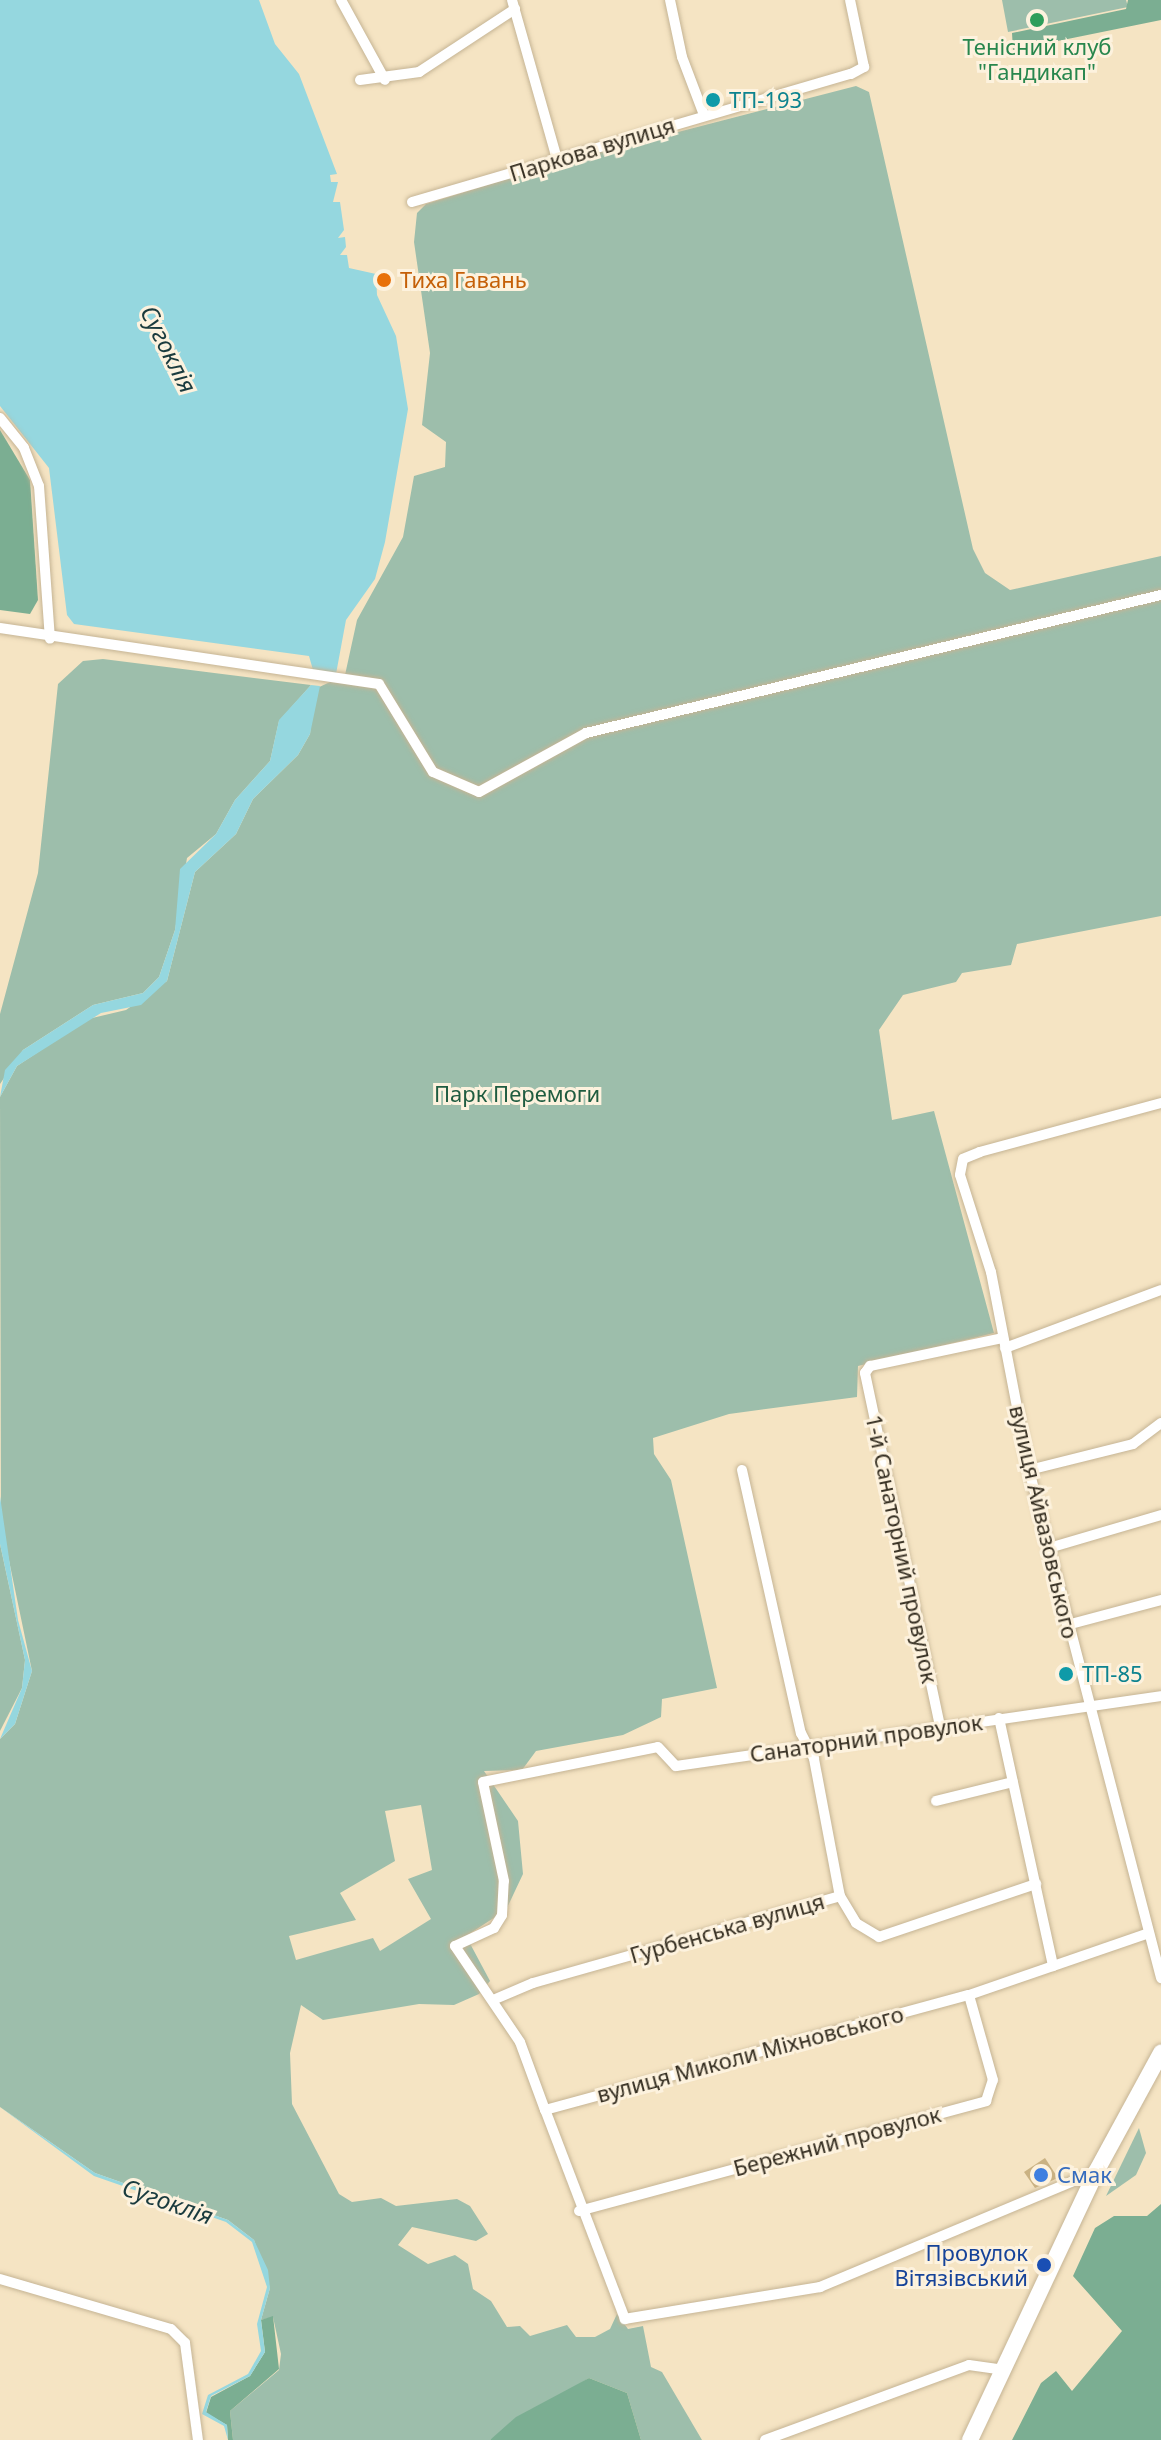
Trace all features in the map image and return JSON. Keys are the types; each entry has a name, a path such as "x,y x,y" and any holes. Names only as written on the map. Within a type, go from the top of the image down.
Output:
{"main road":[{"path":"970,2440 1096,2172 1161,2053"}],"street":[{"path":"341,0 385,80"},
{"path":"670,0 682,57 704,115"},
{"name":"Паркова вулиця","path":"412,202 556,156 864,67 850,0"},
{"path":"360,80 385,80 419,72 513,5 556,156"},
{"path":"0,418 24,448 39,486 50,639"},
{"path":"0,628 50,639 312,678 379,684 433,772 479,792 586,733 1161,595"},
{"name":"вулиця Айвазовського","path":"1161,1103 963,1159 960,1175 991,1272 1029,1470 1161,1978"},
{"path":"1004,1343 1161,1290"},
{"name":"1-й Санаторний провулок","path":"940,1726 865,1373 870,1366 1004,1343"},
{"path":"1029,1470 1133,1444 1161,1423"},
{"path":"742,1470 809,1747 840,1896"},
{"path":"1049,1548 1161,1515"},
{"path":"1067,1625 1161,1600"},
{"name":"Санаторний провулок","path":"493,2000 455,1946 494,1928 502,1915 504,1881 483,1782 658,1747 676,1766 1161,1696"},
{"name":"Санаторний провулок","path":"999,1718 1053,1966"},
{"path":"936,1801 1013,1782"},
{"name":"Гурбенська вулиця","path":"493,2000 533,1983 840,1896 856,1923 879,1937 1036,1884"},
{"name":"вулиця Миколи Міхновського","path":"545,2110 969,1995 1149,1933"},
{"name":"Бережний провулок","path":"579,2211 986,2101 993,2080 969,1995"},
{"path":"493,2000 520,2042 579,2211 615,2303 625,2319 654,2318 820,2287 1096,2172"},
{"path":"0,2279 171,2329 185,2343 198,2440"},
{"path":"765,2440 969,2365 1003,2370"}],"green space":[{"name":"Тенісний клуб \"Гандикап\"","path":"1002,0 1126,0 1128,7 1008,32"},
{"path":"1128,0 1161,0 1161,20 1013,50 1012,33 1126,9"},
{"name":"Парк Перемоги","path":"856,86 869,92 973,549 985,573 1010,590 1161,556 1161,916 1017,944 1011,965 962,973 956,982 903,995 879,1030 892,1120 934,1111 994,1333 858,1366 857,1397 729,1414 653,1438 654,1454 671,1480 717,1688 662,1699 661,1717 623,1735 536,1751 522,1770 484,1771 518,1821 523,1874 506,1910 466,1936 490,1981 479,1994 454,2005 419,2004 323,2020 301,2005 290,2053 292,2104 339,2194 352,2202 381,2198 396,2206 457,2199 470,2206 488,2234 476,2241 412,2227 398,2245 428,2264 455,2255 468,2264 473,2289 491,2301 507,2327 520,2326 530,2336 567,2325 576,2337 595,2337 610,2329 617,2314 628,2329 643,2326 651,2367 662,2372 702,2440 641,2440 627,2393 589,2378 490,2440 233,2440 230,2411 279,2370 281,2354 273,2317 261,2320 270,2288 254,2240 228,2220 95,2173 0,2107 0,1739 15,1724 32,1671 1,1522 0,1097 17,1066 88,1019 126,1010 167,981 195,872 236,834 253,799 298,755 310,734 315,689 345,675 357,620 403,537 414,476 445,467 446,442 422,425 430,353 414,242 417,213 426,204 562,162","holes":["421,1805 432,1870 408,1879 431,1919 380,1951 373,1938 296,1960 289,1936 356,1920 340,1893 395,1861 385,1811"]},
{"path":"0,430 30,480 38,600 30,614 0,610"},
{"path":"103,659 311,685 279,721 270,761 235,800 216,834 187,858 175,930 159,977 143,993 93,1005 23,1050 0,1084 0,1014 38,873 58,684 83,661"},
{"path":"0,1544 25,1660 22,1688 0,1731"},
{"path":"1139,2128 1146,2153 1136,2175 1106,2196"},
{"path":"1161,2204 1161,2440 1012,2440 1041,2383 1056,2371 1072,2391 1122,2331 1073,2276 1095,2228 1114,2216 1147,2216"},
{"path":"273,2316 279,2369 230,2411 233,2440 228,2440 227,2425 206,2413 211,2397 250,2376 265,2352 261,2320"},
{"path":"589,2378 627,2393 641,2440 490,2440 516,2417"}],"water":[{"name":"Сугоклія","path":"0,0 259,0 275,44 299,74 337,174 330,175 331,182 338,182 333,202 340,202 344,230 338,238 345,237 346,247 340,255 347,255 349,268 376,274 377,295 396,336 408,409 385,542 375,579 346,620 336,674 313,670 309,656 74,624 67,615 49,468 0,406"},
{"path":"311,685 320,686 310,734 298,755 253,799 236,834 195,872 167,981 141,1005 101,1013 17,1066 0,1097 5,1070 23,1050 93,1005 143,993 159,977 175,930 180,869 216,834 235,800 270,761 279,720"},
{"path":"0,1496 18,1620 32,1671 15,1724 0,1739 22,1688 25,1660 0,1544"},
{"name":"Сугоклія","path":"0,2107 95,2173 228,2220 254,2240 268,2270 270,2288 261,2320 265,2352 250,2376 211,2396 206,2412 227,2425 228,2440 224,2426 202,2414 208,2395 248,2374 261,2351 257,2324 267,2287 252,2242 226,2222 94,2176"}],"building":[{"name":"Смак","path":"1045,2158 1058,2178 1035,2188 1024,2172"}],"place":[{"name":"Тенісний клуб \"Гандикап\"","path":"1037,20"},
{"name":"ТП-193","path":"713,100"},
{"name":"Тиха Гавань","path":"384,280"},
{"name":"ТП-85","path":"1066,1674"},
{"name":"Смак","path":"1041,2175"},
{"name":"Провулок Вітязівський","path":"1044,2265"}]}
